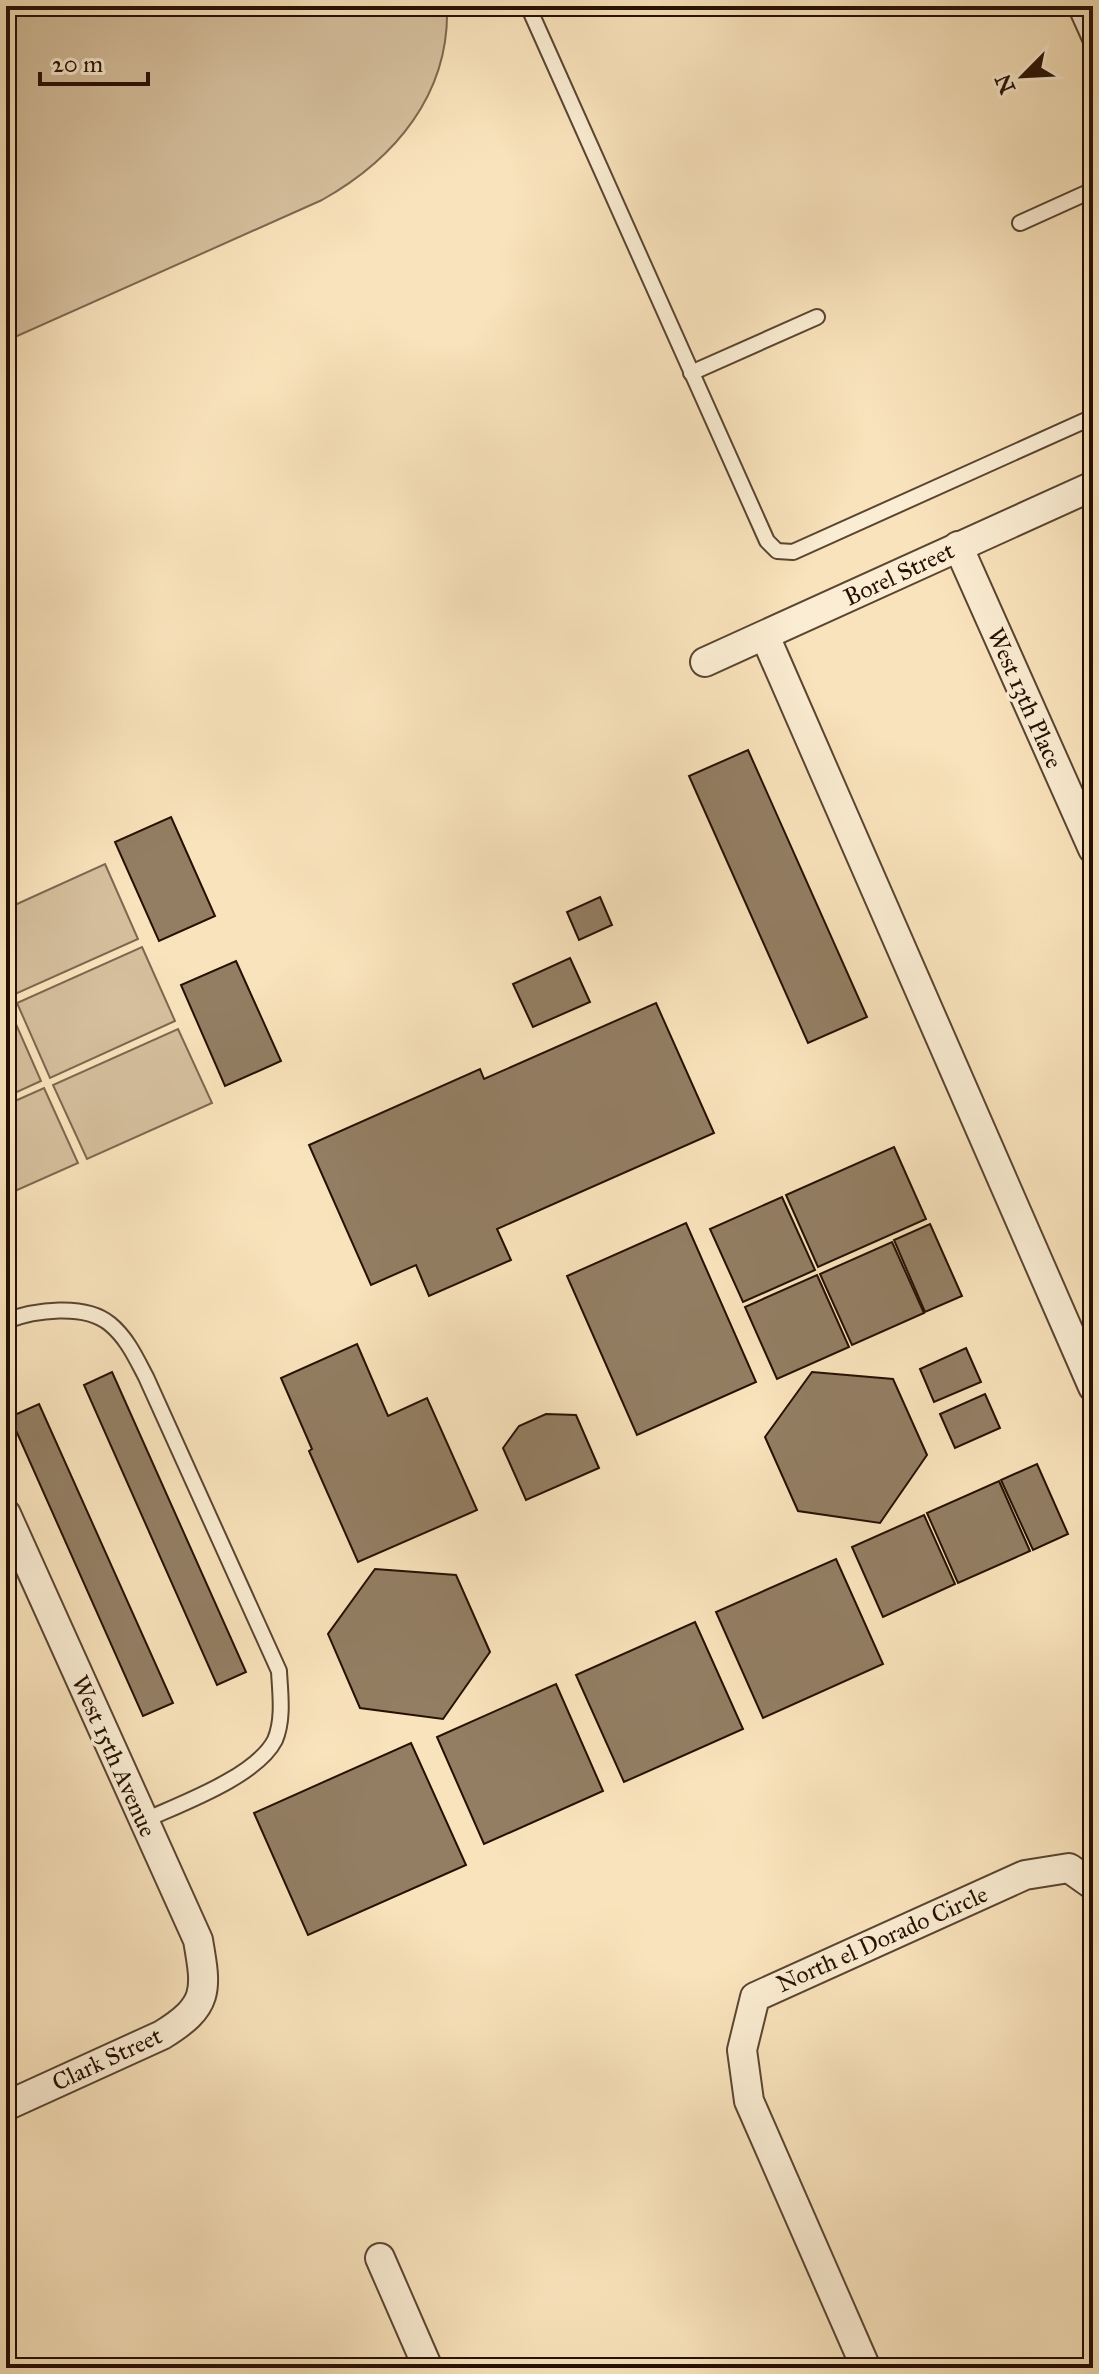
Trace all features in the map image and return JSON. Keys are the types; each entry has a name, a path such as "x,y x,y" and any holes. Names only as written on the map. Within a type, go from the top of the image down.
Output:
{"street":[{"name":"Borel Street","path":"705,662 1093,486"},
{"name":"West 13th Place","path":"958,546 1093,849"},
{"path":"765,636 1093,1387"},
{"name":"West 15th Avenue","path":"6,1514 198,1940 203,1971 201,2002"},
{"name":"North el Dorado Circle","path":"866,2368 749,2101 742,2050 755,1997 1025,1875 1069,1868 1093,1885"},
{"name":"Clark Street","path":"6,2106 162,2035 184,2021 201,2002"},
{"path":"380,2258 428,2368"}],"lane":[{"path":"528,6 767,541 777,551 793,552 1093,417"},
{"path":"1075,6 1093,46"},
{"path":"1020,223 1093,190"},
{"path":"691,373 817,317"},
{"path":"6,1321 42,1312 72,1310 108,1322 128,1344 146,1377 279,1671 281,1710 275,1740 252,1767 143,1821"}],"shaded area":[{"path":"6,6 447,6 439,68 428,95 413,121 394,144 348,184 322,200 6,341"},
{"path":"105,864 138,939 13,995 6,980 6,909"},
{"path":"142,947 175,1021 50,1078 17,1003"},
{"path":"6,1007 41,1081 6,1097"},
{"path":"178,1029 212,1103 87,1159 53,1085"},
{"path":"44,1088 78,1163 6,1195 6,1105"}],"building":[{"path":"748,750 867,1017 808,1043 689,776"},
{"path":"171,817 215,916 159,941 115,842"},
{"path":"600,897 612,925 579,940 567,912"},
{"path":"570,958 590,1002 533,1027 513,984"},
{"path":"236,961 281,1061 225,1086 181,985"},
{"path":"656,1003 714,1133 497,1229 511,1260 429,1296 416,1265 371,1285 309,1145 480,1069 484,1079"},
{"path":"894,1147 926,1219 818,1267 786,1195"},
{"path":"782,1197 815,1270 743,1302 710,1229"},
{"path":"686,1223 756,1382 637,1435 567,1276"},
{"path":"930,1224 962,1296 925,1312 894,1240"},
{"path":"892,1242 924,1313 852,1345 820,1274"},
{"path":"817,1275 849,1347 777,1379 745,1307"},
{"path":"357,1344 388,1416 427,1398 477,1510 358,1562 281,1378"},
{"path":"966,1348 981,1382 934,1402 920,1369"},
{"path":"112,1372 246,1672 217,1685 84,1385"},
{"path":"812,1372 893,1379 927,1455 880,1523 798,1511 765,1437"},
{"path":"985,1394 1000,1428 955,1448 940,1414"},
{"path":"39,1404 173,1703 143,1716 10,1417"},
{"path":"546,1414 576,1415 599,1468 526,1500 503,1448 519,1426"},
{"path":"1037,1464 1068,1534 1033,1550 1001,1480"},
{"path":"999,1481 1030,1551 958,1583 927,1513"},
{"path":"924,1515 955,1584 883,1617 852,1547"},
{"path":"836,1559 883,1664 763,1718 716,1612"},
{"path":"375,1569 456,1575 490,1652 443,1719 360,1708 328,1634"},
{"path":"695,1622 743,1729 624,1782 576,1675"},
{"path":"556,1684 603,1791 484,1844 437,1737"},
{"path":"411,1743 466,1865 308,1935 254,1813"}]}
